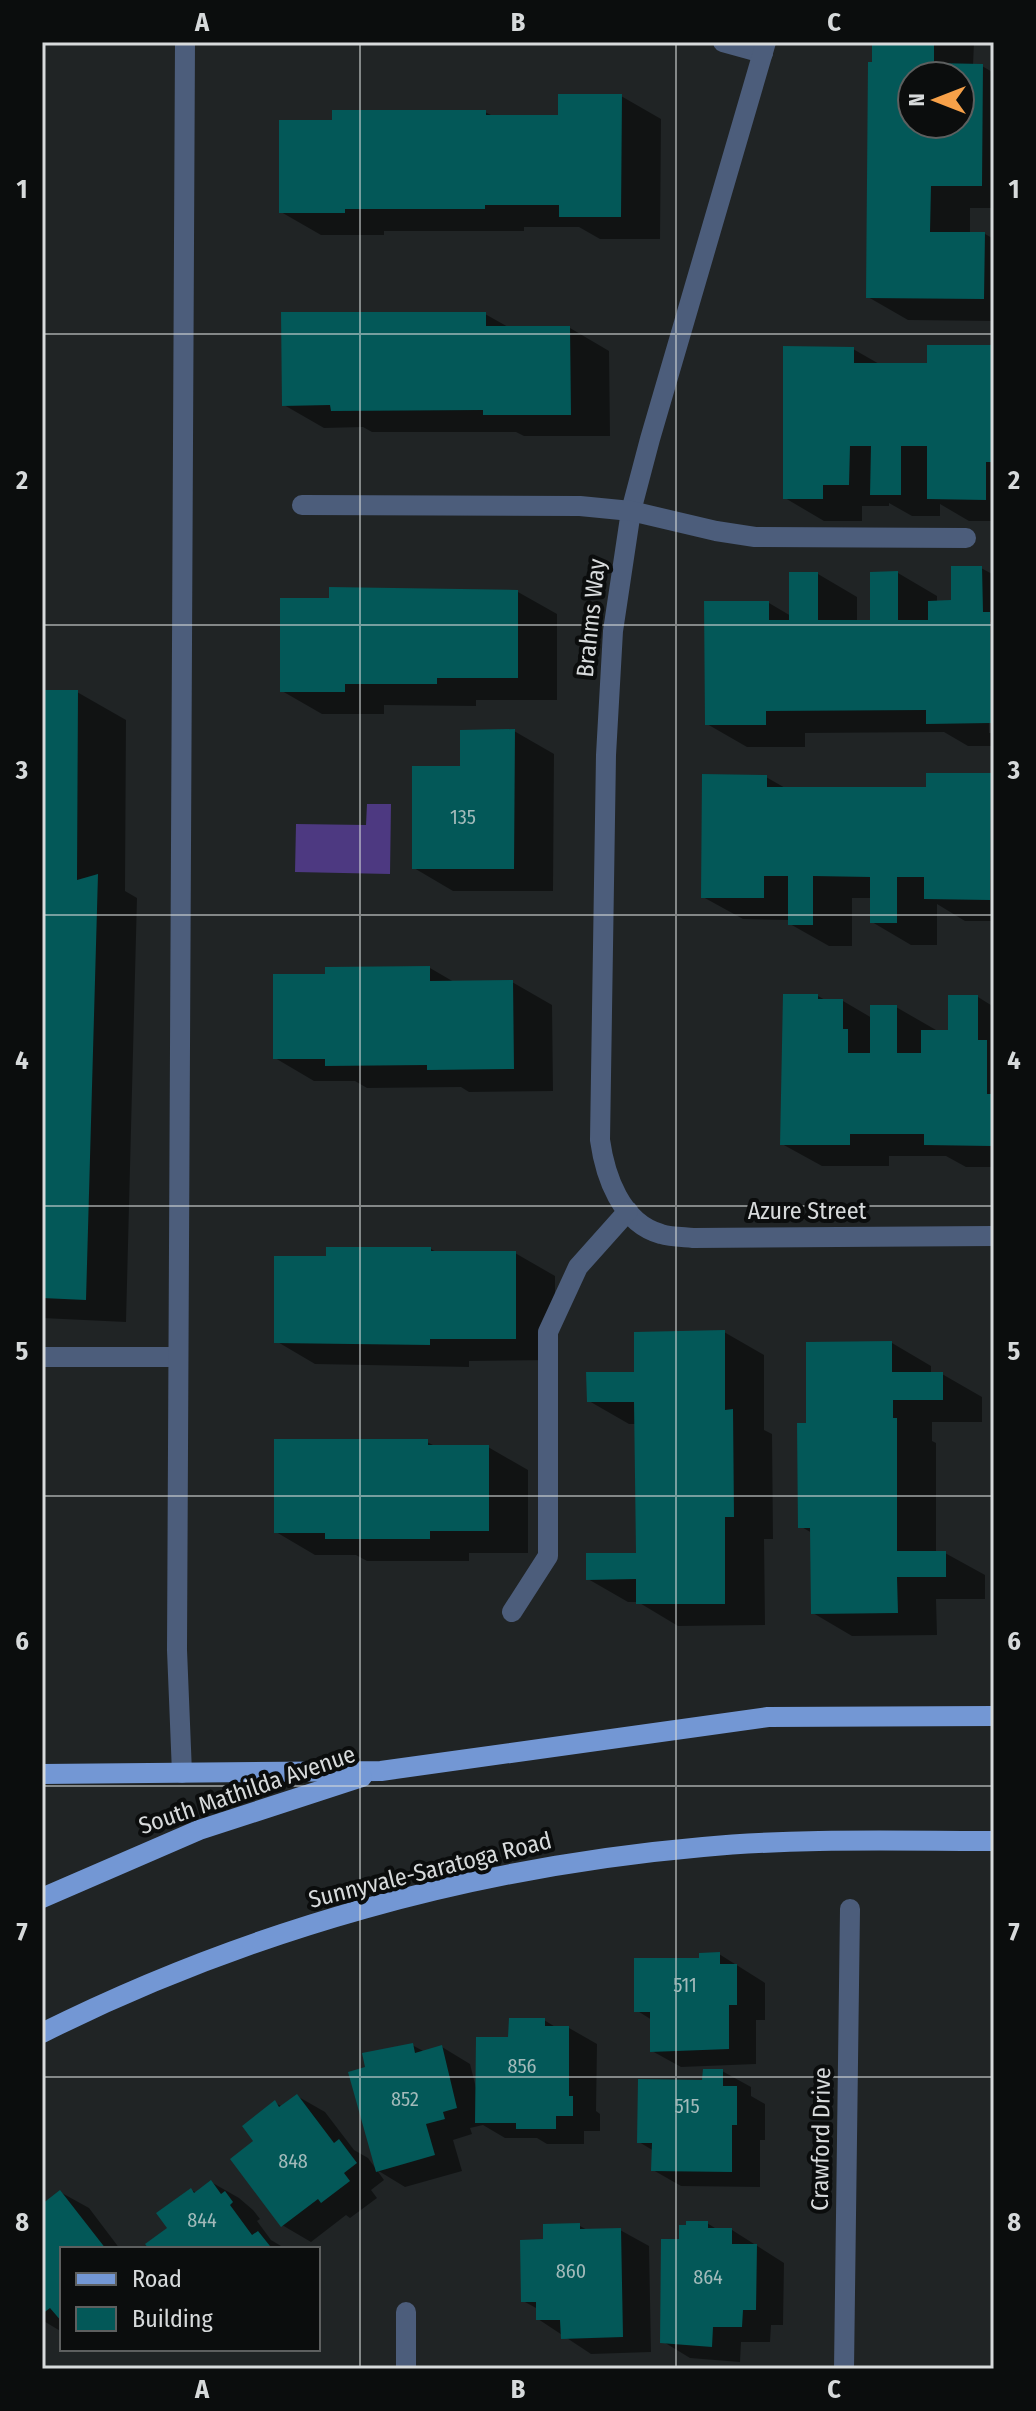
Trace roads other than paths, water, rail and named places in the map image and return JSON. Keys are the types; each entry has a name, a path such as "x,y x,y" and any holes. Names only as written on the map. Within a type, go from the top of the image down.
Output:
{"main road":[{"path":"42,1774 381,1771 768,1717 994,1716"},
{"name":"South Mathilda Avenue","path":"42,1898 199,1830 381,1771"},
{"name":"Sunnyvale-Saratoga Road","path":"42,2033 199,1962 314,1923 516,1872 557,1864 704,1847 850,1841 994,1841"}],"street":[{"path":"182,1773 177,1650 185,42"},
{"path":"723,42 765,47"},
{"name":"Brahms Way","path":"628,1211 612,1190 603,1166 600,1140 606,755 613,631 631,511 765,47"},
{"path":"302,505 580,506 631,511 755,537 966,538"},
{"path":"512,1612 548,1556 548,1332 578,1267 628,1211"},
{"name":"Azure Street","path":"628,1211 641,1224 661,1234 693,1238 994,1236"},
{"path":"42,1357 178,1357"},
{"name":"Crawford Drive","path":"844,2369 850,1909"},
{"path":"406,2312 406,2369"}]}
